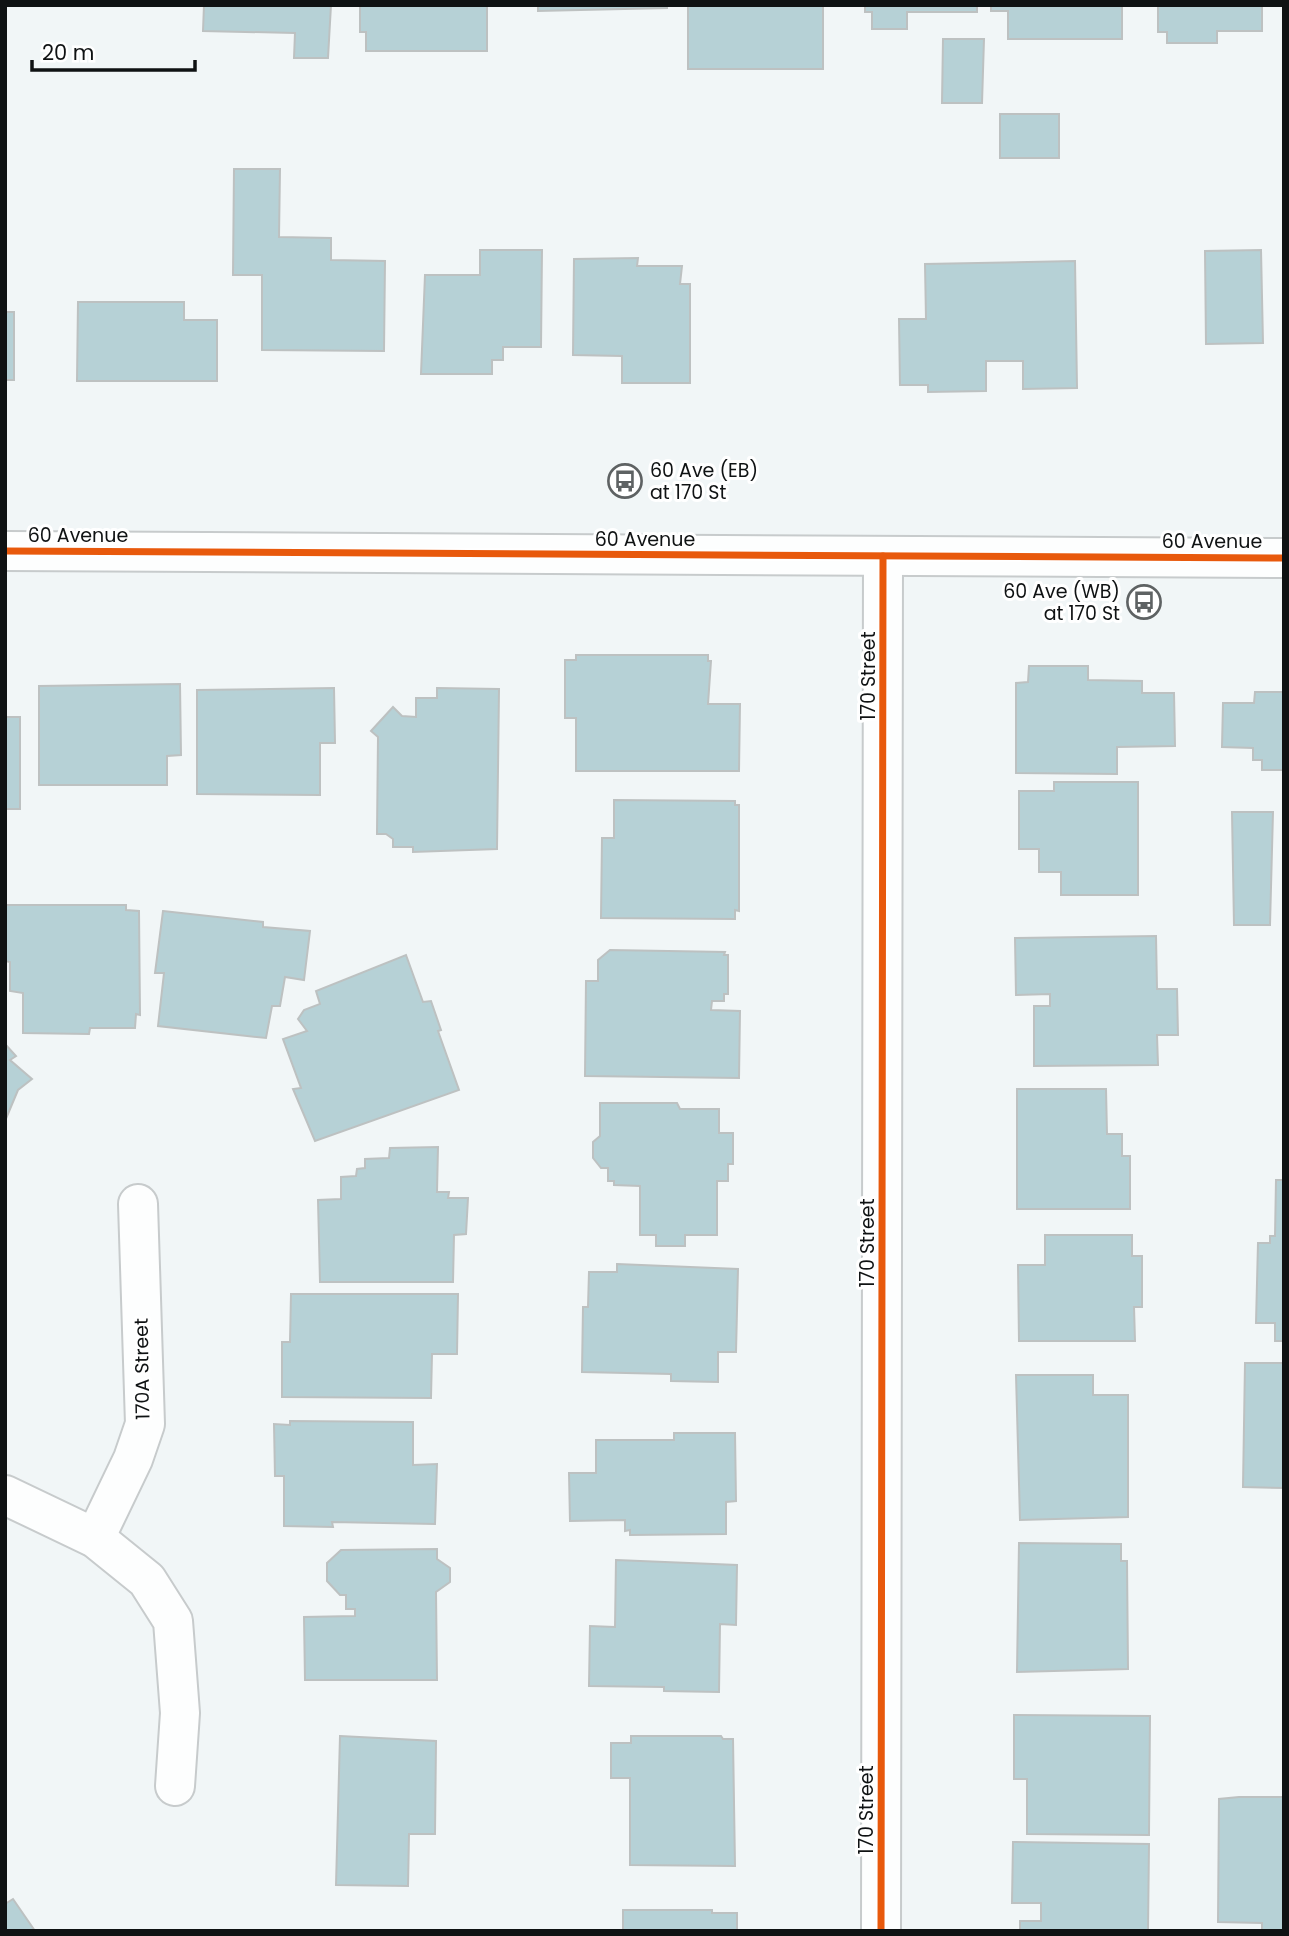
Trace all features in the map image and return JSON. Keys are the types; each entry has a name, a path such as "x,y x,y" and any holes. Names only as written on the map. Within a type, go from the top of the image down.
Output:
{"street":[{"name":"60 Avenue","path":"5,551 1284,558"},
{"name":"170 Street","path":"881,1931 884,556"},
{"name":"170A Street","path":"95,1538 133,1459 145,1424 138,1204"},
{"path":"5,1495 95,1538 147,1580 173,1621 180,1713 175,1786"}],"building":[{"path":"204,5 331,5 328,58 294,58 295,33 203,31"},
{"path":"360,5 487,5 487,51 366,51 366,32 360,32"},
{"path":"538,5 667,5 667,8 538,11"},
{"path":"688,5 823,5 823,69 688,69"},
{"path":"865,5 977,5 977,12 907,12 907,29 872,29 872,12 865,12"},
{"path":"991,5 1122,5 1122,39 1008,39 1008,11 991,11"},
{"path":"1158,5 1262,5 1262,31 1217,31 1217,43 1167,43 1167,32 1158,32"},
{"path":"943,39 984,39 982,103 942,103"},
{"path":"1000,114 1059,114 1059,158 1000,158"},
{"path":"234,169 280,169 279,237 331,238 331,260 385,261 384,351 262,350 262,275 233,275"},
{"path":"480,250 542,250 541,347 503,347 503,360 492,360 492,374 421,374 425,275 480,275"},
{"path":"1261,250 1263,343 1206,344 1205,251"},
{"path":"638,258 637,266 682,266 680,284 690,284 690,383 622,383 622,356 573,355 574,259"},
{"path":"1075,261 1077,388 1023,389 1023,361 986,361 986,391 928,392 928,385 900,385 899,319 926,319 925,264"},
{"path":"78,302 184,302 184,320 217,320 217,381 77,381"},
{"path":"5,312 14,312 14,380 5,380"},
{"path":"576,655 708,655 708,661 711,661 708,704 740,704 739,771 576,771 576,718 565,718 565,660 576,660"},
{"path":"1029,666 1088,666 1088,680 1142,681 1142,693 1174,693 1175,746 1117,747 1117,774 1016,773 1016,683 1028,682"},
{"path":"180,684 181,755 167,756 167,785 39,785 39,686"},
{"path":"334,688 335,743 320,743 320,795 197,794 197,690"},
{"path":"437,688 499,689 497,849 413,852 413,847 393,847 393,839 386,834 377,834 378,737 371,731 393,707 402,716 416,717 416,698 437,698"},
{"path":"1255,692 1284,692 1284,770 1262,770 1262,760 1253,760 1253,748 1222,747 1223,703 1254,703"},
{"path":"5,717 20,717 20,809 5,809"},
{"path":"1054,782 1138,782 1138,895 1061,895 1061,872 1039,872 1039,849 1019,849 1019,791 1054,791"},
{"path":"614,800 735,801 735,805 739,805 739,911 735,910 735,919 601,918 602,838 614,838"},
{"path":"1232,812 1273,812 1270,925 1234,925"},
{"path":"5,905 126,905 126,910 139,911 140,1015 136,1014 135,1028 90,1028 89,1034 23,1033 23,993 10,991 10,962 5,961"},
{"path":"163,911 263,922 263,927 310,931 304,980 285,977 280,1006 272,1006 266,1038 158,1026 164,973 155,973"},
{"path":"1156,936 1157,989 1177,989 1178,1035 1157,1035 1158,1065 1034,1066 1034,1006 1050,1006 1050,994 1016,995 1015,938"},
{"path":"610,950 725,952 724,955 728,955 728,994 724,994 724,1001 712,1001 711,1010 740,1011 739,1078 585,1076 586,981 598,981 598,960"},
{"path":"406,955 423,1002 431,1001 441,1030 438,1031 459,1090 315,1141 293,1089 301,1088 283,1039 307,1031 298,1019 304,1010 320,1004 316,991"},
{"path":"5,1044 16,1056 10,1060 32,1079 18,1090 5,1121"},
{"path":"1017,1089 1106,1089 1107,1134 1122,1134 1122,1156 1130,1156 1130,1209 1017,1209"},
{"path":"600,1103 677,1103 680,1109 719,1109 719,1133 733,1133 733,1164 728,1164 728,1181 717,1181 717,1235 685,1235 685,1246 656,1246 656,1235 640,1235 640,1186 614,1185 614,1181 608,1181 608,1168 601,1168 593,1158 593,1142 600,1136"},
{"path":"438,1147 437,1192 449,1192 448,1198 468,1198 466,1234 454,1235 453,1282 320,1282 318,1200 341,1199 341,1177 356,1176 357,1169 365,1168 365,1159 389,1158 390,1148"},
{"path":"1283,1157 1284,1341 1275,1341 1275,1323 1256,1323 1258,1243 1270,1243 1270,1236 1275,1236 1276,1180 1283,1180"},
{"path":"1045,1235 1132,1235 1132,1256 1142,1256 1142,1307 1134,1307 1135,1341 1019,1341 1018,1265 1045,1265"},
{"path":"617,1264 738,1269 736,1352 718,1352 718,1382 671,1381 671,1374 582,1372 583,1307 588,1307 589,1272 617,1272"},
{"path":"291,1294 458,1294 457,1354 432,1354 431,1398 282,1397 282,1342 290,1342"},
{"path":"1245,1363 1284,1363 1284,1488 1243,1487"},
{"path":"1016,1375 1093,1375 1093,1395 1128,1395 1128,1517 1020,1520"},
{"path":"290,1421 413,1422 413,1465 437,1464 435,1524 332,1522 333,1527 284,1526 284,1476 275,1476 274,1424 290,1425"},
{"path":"674,1433 735,1433 736,1501 726,1502 726,1534 630,1535 630,1530 625,1531 625,1520 570,1521 569,1473 596,1473 596,1440 674,1440"},
{"path":"1019,1543 1121,1544 1121,1561 1127,1561 1128,1669 1017,1672"},
{"path":"437,1549 437,1559 450,1568 450,1582 436,1592 437,1680 305,1680 304,1617 355,1616 355,1609 346,1609 346,1595 340,1595 327,1581 327,1563 341,1550"},
{"path":"616,1560 737,1565 736,1625 720,1624 719,1692 664,1691 664,1687 589,1686 590,1626 615,1627"},
{"path":"1014,1715 1150,1716 1149,1835 1027,1834 1027,1779 1014,1779"},
{"path":"340,1736 436,1741 435,1834 409,1834 408,1886 336,1885"},
{"path":"631,1736 721,1736 723,1739 733,1739 735,1866 630,1865 630,1778 611,1778 611,1743 631,1743"},
{"path":"1284,1797 1284,1931 1262,1931 1262,1923 1218,1922 1219,1799"},
{"path":"1013,1842 1149,1844 1148,1931 1020,1931 1020,1921 1041,1921 1041,1903 1012,1903"},
{"path":"13,1899 35,1931 5,1931 5,1904"},
{"path":"623,1910 712,1910 712,1913 737,1913 737,1931 623,1931"}],"cycle path":[{"path":"5,551 1284,558"},
{"path":"881,1931 883,556"}],"place":[{"name":"60 Ave (EB) at 170 St","path":"625,481"},
{"name":"60 Ave (WB) at 170 St","path":"1144,602"}]}
